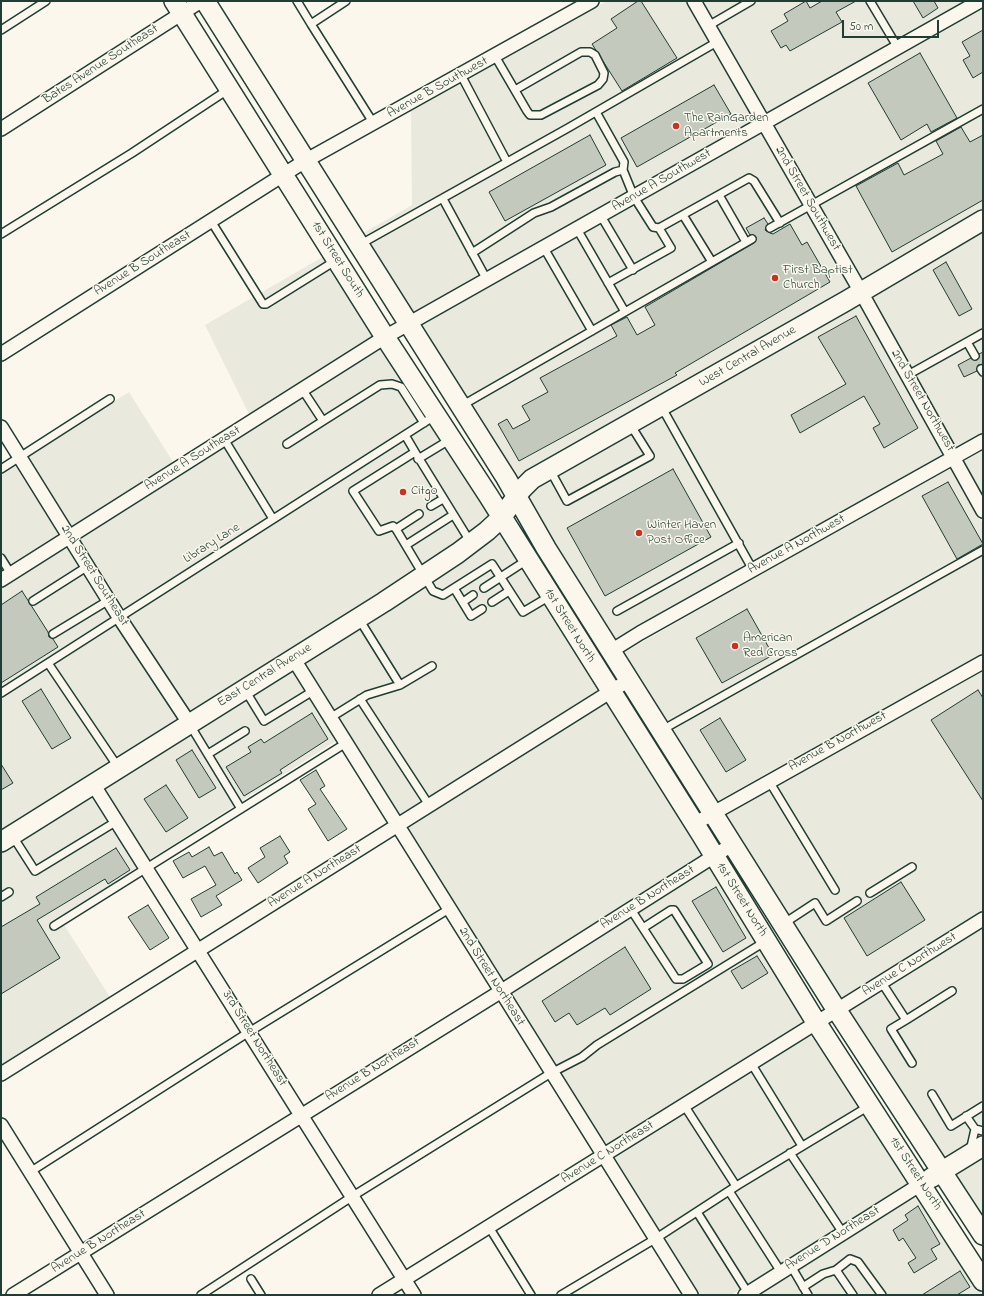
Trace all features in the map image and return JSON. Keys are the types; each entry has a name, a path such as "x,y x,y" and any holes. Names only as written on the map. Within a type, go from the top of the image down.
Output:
{"main road":[{"name":"1st Street South","path":"205,1 517,497"},
{"name":"1st Street South","path":"176,4 385,337 416,398 430,419 451,438 501,518"},
{"name":"West Central Avenue","path":"517,497 532,479 861,292 983,220"},
{"name":"East Central Avenue","path":"6,838 358,618 424,575 471,543 501,518 517,497"},
{"name":"1st Street North","path":"517,497 546,548 836,1009 983,1235"},
{"name":"1st Street North","path":"501,518 694,824 816,1022 983,1281"},
{"path":"921,1184 942,1171 975,1143"}],"street":[{"name":"Bates Avenue Southeast","path":"1,129 176,4 201,1"},
{"name":"Avenue B Southwest","path":"284,175 305,161 374,124 592,1"},
{"name":"2nd Street Southwest","path":"694,1 763,124 861,292"},
{"name":"Avenue A Southwest","path":"385,337 577,230 980,1"},
{"name":"Avenue B Southeast","path":"1,354 284,175"},
{"name":"2nd Street Northwest","path":"861,292 906,376 954,457 983,511"},
{"name":"Avenue A Southeast","path":"6,577 385,337"},
{"name":"2nd Street Southeast","path":"1,427 119,617 189,723"},
{"name":"Avenue A Northwest","path":"611,651 640,633 983,441"},
{"name":"2nd Street Northeast","path":"293,658 500,992 691,1295"},
{"name":"Avenue B Northwest","path":"694,824 983,662"},
{"name":"Avenue A Northeast","path":"1,1074 629,680"},
{"name":"3rd Street Northeast","path":"94,784 414,1295"},
{"name":"Avenue B Northeast","path":"13,1295 500,992 630,908 733,844"},
{"name":"Avenue C Northwest","path":"836,1009 882,983 983,919"},
{"name":"Avenue C Northeast","path":"379,1295 836,1009"},
{"path":"1,1125 80,1254 107,1295"},
{"name":"Avenue D Northeast","path":"747,1294 921,1184"}],"lane":[{"path":"1,30 46,1"},
{"path":"297,1 374,124"},
{"path":"312,24 346,1"},
{"path":"708,26 751,1"},
{"path":"870,1 898,48"},
{"path":"359,246 717,42"},
{"path":"495,56 527,111 530,115 541,115 598,85 604,73 594,55 590,52 581,52 515,90"},
{"path":"461,75 507,162"},
{"path":"1,234 126,157 229,88"},
{"path":"770,228 983,109"},
{"path":"596,112 622,156 624,162 623,170 634,197 653,227 659,228 749,178 754,181 780,223"},
{"path":"472,253 534,213 551,207 615,172 623,170"},
{"path":"461,406 749,240 718,195"},
{"path":"443,199 487,280"},
{"path":"683,215 712,262"},
{"path":"601,216 632,270"},
{"path":"211,221 262,304 266,304 337,259"},
{"path":"608,283 671,248 659,228"},
{"path":"577,230 625,312"},
{"path":"544,248 592,331"},
{"path":"906,376 983,333"},
{"path":"967,342 975,356"},
{"path":"287,444 380,385 392,384 401,387 416,398"},
{"path":"302,389 323,421"},
{"path":"1,469 110,399"},
{"path":"661,406 753,570"},
{"name":"Library Lane","path":"1,692 430,419"},
{"path":"549,469 567,501 650,456 630,423"},
{"path":"405,435 471,543"},
{"path":"451,438 353,491 379,531 393,526 396,529 433,591 443,595 492,564 523,612 550,596"},
{"path":"224,439 273,519"},
{"path":"431,506 443,499"},
{"path":"396,529 419,514"},
{"path":"406,545 453,515"},
{"path":"618,611 738,543"},
{"path":"661,730 983,550"},
{"path":"1,558 6,577"},
{"path":"484,588 528,560"},
{"path":"33,600 88,566"},
{"path":"454,588 471,616 482,609"},
{"path":"492,602 509,591"},
{"path":"463,602 473,595"},
{"path":"53,634 109,600"},
{"path":"358,618 400,685"},
{"path":"48,663 118,768"},
{"path":"330,718 367,695 400,685 432,666"},
{"path":"244,689 264,721 313,691"},
{"path":"360,699 429,806"},
{"path":"189,723 242,809"},
{"path":"208,754 245,731"},
{"path":"54,926 346,743"},
{"path":"769,781 835,890"},
{"path":"6,838 34,872 117,821"},
{"path":"870,893 912,867"},
{"path":"1,897 9,892"},
{"path":"783,924 815,903 826,921 857,901"},
{"path":"630,908 676,979 684,979 708,964 674,910 671,910 643,928"},
{"path":"30,1172 249,1032 449,909"},
{"path":"201,1295 353,1196 551,1073 582,1057 597,1045 766,940"},
{"path":"882,983 906,1020"},
{"path":"912,1063 891,1030 952,991"},
{"path":"751,1063 802,1146"},
{"path":"932,1094 951,1126 983,1106"},
{"path":"684,1105 736,1186"},
{"path":"561,1295 655,1239 736,1186 870,1105"},
{"path":"966,1116 975,1143"},
{"path":"975,1143 983,1131"},
{"path":"790,1153 843,1233"},
{"path":"729,1191 786,1269 804,1287 808,1295"},
{"path":"697,1212 747,1294"},
{"path":"489,1227 531,1295"},
{"path":"804,1287 823,1274 836,1270 850,1259 858,1262 882,1295"},
{"path":"836,1270 853,1295"},
{"path":"251,1279 261,1295"}],"shaded area":[{"path":"607,1 686,1 754,121 410,315 360,235 412,205 411,111"},
{"path":"702,1 965,1 765,114"},
{"path":"983,8 983,212 862,282 773,127"},
{"path":"761,134 851,289 517,483 418,327"},
{"path":"983,229 983,432 956,448 912,373 870,295"},
{"path":"326,255 376,334 249,414 205,325"},
{"path":"858,302 944,454 613,642 525,498 537,485"},
{"path":"384,347 492,516 483,525 380,595 190,714 80,539"},
{"path":"129,392 173,462 175,461 72,527 27,455"},
{"path":"983,450 983,497 963,461"},
{"path":"15,462 60,534 1,571 1,471"},
{"path":"951,467 983,524 983,653 714,803 621,654"},
{"path":"500,529 601,688 399,816 302,661"},
{"path":"68,546 179,721 1,832 1,589"},
{"path":"291,668 336,741 149,860 103,786"},
{"path":"983,670 983,910 838,1000 722,815"},
{"path":"609,701 704,853 502,982 407,828"},
{"path":"92,794 138,867 59,917 110,997 1,1065 1,850"},
{"path":"712,866 807,1020 605,1146 510,995"},
{"path":"983,928 983,1137 944,1161 846,1012 877,995"},
{"path":"815,1032 912,1181 731,1295 699,1295 613,1159"},
{"path":"983,1155 983,1223 952,1174"},
{"path":"920,1194 983,1295 759,1295"}],"building":[{"path":"638,1 641,1 677,58 622,91 592,44 617,28 611,19"},
{"path":"806,1 810,8 822,1 856,1 836,12 842,22 790,51 786,45 781,48 771,31 788,21 784,14"},
{"path":"913,1 934,1 938,8 923,18"},
{"path":"983,30 983,72 973,78 963,60 970,56 962,42"},
{"path":"920,53 957,118 931,132 927,124 901,140 868,83"},
{"name":"The RainGarden Apartments","path":"714,85 731,114 637,167 621,138"},
{"path":"961,127 970,142 983,135 983,200 892,252 856,186 898,163 904,175 943,154 936,141"},
{"path":"590,135 606,165 505,221 489,192"},
{"path":"764,218 768,224 765,230 773,234 790,224 802,245 807,242 830,282 675,373 677,375 519,461 498,424 507,419 513,429 530,420 522,406 548,392 540,378 617,336 611,325 627,317 637,335 655,325 645,307 754,243 756,237 754,235 750,235 746,228"},
{"path":"946,262 972,309 959,316 933,270"},
{"path":"856,316 918,428 884,448 873,428 880,424 864,396 800,433 791,415 846,384 818,337"},
{"path":"983,352 983,364 978,365 977,371 964,377 958,365 971,358 977,360 979,358 979,354"},
{"name":"Winter Haven Post Office","path":"673,469 711,537 605,596 567,528"},
{"path":"948,482 983,544 957,559 922,496"},
{"path":"22,591 48,632 49,637 53,639 58,647 1,683 1,605"},
{"name":"American Red Cross","path":"747,609 773,655 722,683 696,638"},
{"path":"41,689 71,738 52,749 22,701"},
{"path":"978,690 983,698 983,801 931,720"},
{"path":"312,713 328,739 280,770 282,773 244,796 226,767 251,752 248,747 261,739 264,743"},
{"path":"720,718 746,760 726,772 700,730"},
{"path":"192,750 216,788 199,798 176,760"},
{"path":"1,764 13,783 1,790"},
{"path":"316,770 325,786 320,789 347,829 328,841 308,809 316,804 300,780"},
{"path":"166,785 188,818 166,832 144,799"},
{"path":"280,836 290,852 284,856 288,863 258,883 248,868 265,857 260,848"},
{"path":"209,847 214,856 222,852 235,874 237,872 242,880 216,896 222,905 201,917 191,899 216,885 205,866 183,878 173,861 189,852 192,857"},
{"path":"116,848 130,870 108,884 105,879 37,920 60,958 1,994 1,927 40,904 36,897"},
{"path":"901,882 925,920 867,956 844,918"},
{"path":"716,887 746,938 723,952 692,901"},
{"path":"148,905 169,938 150,950 128,917"},
{"path":"625,947 651,989 610,1015 605,1008 577,1025 569,1013 555,1022 542,1001"},
{"path":"757,956 768,973 742,989 731,971"},
{"path":"918,1206 940,1244 931,1249 937,1259 914,1273 908,1263 916,1258 903,1238 899,1241 893,1230 908,1220 905,1215"},
{"path":"960,1271 970,1287 957,1295 922,1295"}],"place":[{"name":"The RainGarden Apartments","path":"676,126"},
{"name":"First Baptist Church","path":"775,278"},
{"name":"Citgo","path":"403,492"},
{"name":"Winter Haven Post Office","path":"639,533"},
{"name":"American Red Cross","path":"735,646"}]}
